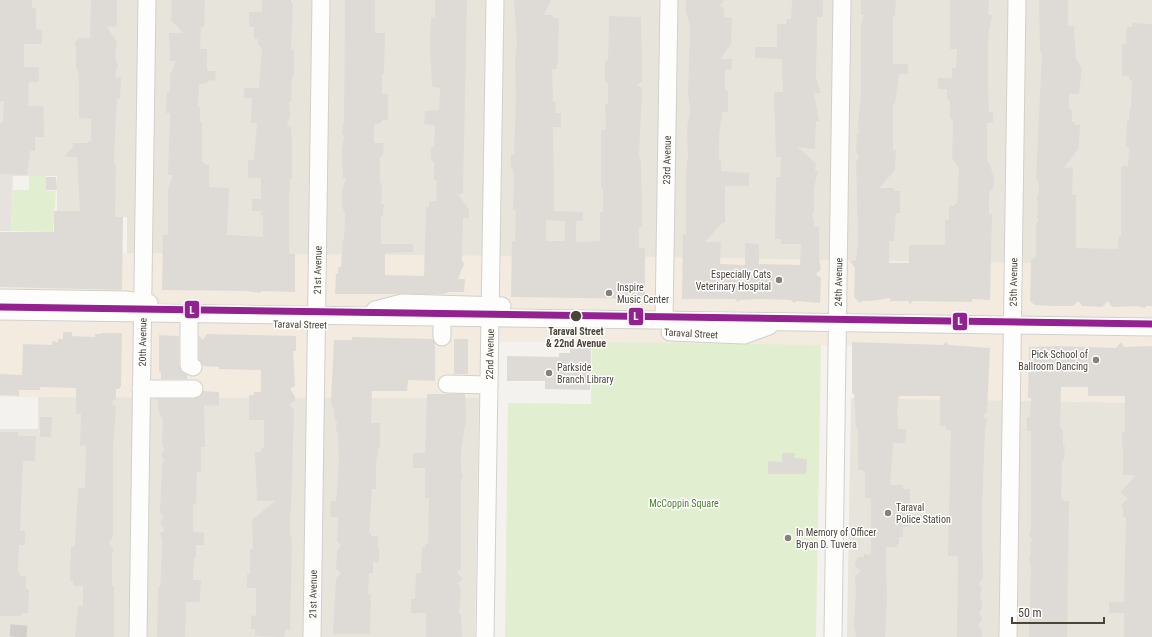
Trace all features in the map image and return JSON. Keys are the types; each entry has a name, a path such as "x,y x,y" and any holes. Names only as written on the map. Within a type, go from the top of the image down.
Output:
{"street":[{"name":"20th Avenue","path":"138,637 147,0"},
{"name":"21st Avenue","path":"312,637 321,0"},
{"name":"22nd Avenue","path":"485,637 495,0"},
{"name":"23rd Avenue","path":"664,320 669,0"},
{"name":"24th Avenue","path":"833,637 842,0"},
{"name":"25th Avenue","path":"1008,637 1016,0"},
{"name":"Taraval Street","path":"0,298 189,318 316,315 385,308"},
{"name":"Taraval Street","path":"351,316 402,303 490,317 744,335 780,322"},
{"name":"Taraval Street","path":"0,311 351,316 442,327"},
{"name":"Taraval Street","path":"0,320 142,312"},
{"name":"Taraval Street","path":"316,315 442,327 490,317 561,319 596,324 664,320 1152,327"},
{"path":"189,318 189,365 193,367"},
{"path":"447,384 489,386"},
{"path":"141,389 194,389"}],"shaded area":[{"path":"0,0 1152,0 1152,266 127,254 127,217 57,219 57,176 0,176"},
{"path":"0,176 13,176 11,231 0,231"},
{"path":"0,252 662,257 1152,265 1152,403 855,398 855,346 592,342 490,342 489,398 0,397"},
{"path":"38,397 479,398 475,637 0,637 0,429 38,429"},
{"path":"851,398 1152,403 1152,637 847,637"}],"green space":[{"path":"29,176 46,176 46,191 56,191 53,232 11,231 13,190 29,190"},
{"name":"McCoppin Square","path":"592,342 821,345 816,637 505,637 508,403 591,404"}],"building":[{"path":"0,0 32,0 32,8 36,8 36,29 42,30 42,44 24,44 24,67 39,67 39,82 29,82 28,106 43,106 44,123 44,137 35,137 35,151 30,151 27,175 0,174 0,123 3,123 4,101 0,101"},
{"path":"91,0 117,0 117,26 107,27 117,42 115,58 118,64 115,78 121,77 120,99 117,99 114,162 116,167 115,217 123,217 122,290 0,287 0,232 54,232 54,211 80,211 77,157 64,157 73,146 73,143 88,143 88,141 91,141 91,119 79,118 79,82 78,69 76,69 75,44 78,38 90,38"},
{"path":"172,0 205,0 204,27 201,27 200,49 207,49 208,71 215,71 216,76 215,81 208,80 208,82 199,85 198,107 200,107 200,122 202,122 202,162 209,165 209,187 229,188 227,235 263,237 263,215 260,215 261,211 252,211 252,199 261,199 261,178 248,178 248,160 254,160 257,123 251,123 252,98 244,98 244,88 259,88 262,49 258,45 258,39 254,39 254,27 249,27 249,12 262,12 262,0 291,0 291,3 293,3 291,50 294,50 294,76 292,76 291,102 289,102 290,115 287,126 291,127 292,135 292,178 290,178 289,198 289,254 295,254 295,292 261,291 260,293 247,291 162,290 163,235 168,235 168,189 173,175 168,175 170,113 166,113 167,92 170,92 170,75 176,61 170,61 169,33 183,33 171,20"},
{"path":"345,0 375,0 375,33 385,33 382,94 388,94 388,120 383,120 379,124 374,124 374,143 383,143 384,151 382,157 380,157 380,183 382,183 381,204 384,204 383,216 381,216 381,244 413,244 413,252 385,253 385,275 424,276 426,207 429,207 429,201 436,201 437,180 434,180 434,162 431,161 431,147 434,147 435,125 424,124 425,111 439,110 440,88 432,87 430,48 431,17 435,18 435,0 467,0 463,194 458,194 469,210 469,218 463,218 462,260 464,264 458,279 465,279 464,292 449,292 444,294 335,294 336,274 338,274 338,267 341,267 345,214 342,206 342,191 346,178 343,178 342,151 344,136 342,133 344,120"},
{"path":"514,0 551,0 544,15 553,15 553,18 559,18 558,61 556,69 552,69 553,102 556,102 555,113 561,113 561,127 553,127 554,211 583,212 583,221 576,221 576,242 600,241 600,212 603,212 603,189 601,189 601,130 606,130 605,104 608,104 608,82 605,82 605,60 608,61 609,16 641,17 642,81 638,85 642,89 639,156 641,162 642,227 639,227 639,248 645,248 645,299 511,297 512,241 515,241 516,210 513,210 514,178 513,169 511,169 511,154 514,155 516,99 515,60 517,42","holes":["546,220 565,221 565,241 546,241"]},
{"path":"686,0 724,0 720,6 724,9 724,17 732,18 731,44 720,59 732,59 731,70 725,70 725,90 728,90 728,112 722,112 719,137 719,160 721,160 721,171 749,173 749,186 725,186 725,223 722,223 705,242 721,242 720,264 745,265 745,243 759,244 759,264 800,265 801,244 781,244 781,239 775,239 776,177 780,177 781,157 776,157 774,92 783,92 782,59 755,58 755,47 777,47 777,24 786,24 787,19 791,19 792,0 823,0 822,17 817,17 816,78 821,93 814,93 819,121 816,121 815,149 797,147 816,163 815,171 818,171 814,188 814,212 812,216 814,219 814,227 819,227 819,258 821,269 816,274 821,278 820,303 797,301 794,303 791,300 758,299 740,300 738,302 735,299 682,299 683,234 686,235 686,172 688,160 687,129 690,112 688,93 690,27 686,10"},
{"path":"861,0 896,0 895,16 893,16 893,64 908,64 908,74 899,74 895,104 893,104 893,150 896,150 895,170 879,188 894,188 894,191 900,191 900,213 896,213 894,241 889,241 889,263 909,263 909,245 945,245 945,220 949,220 949,206 954,206 954,204 957,204 959,168 952,158 953,119 950,119 950,102 947,98 947,89 938,89 938,78 952,78 952,68 956,68 957,49 950,49 950,0 989,0 988,15 992,15 988,37 988,93 989,112 993,112 993,123 987,123 987,161 989,162 994,178 993,190 990,190 989,198 989,214 992,214 990,300 972,299 972,302 913,301 910,304 908,301 890,301 890,298 862,301 860,303 854,297 855,268 850,261 856,260 858,240 856,162 859,157 856,151 857,133 859,133 858,123 861,97 861,25 864,15 861,15"},
{"path":"1039,0 1068,0 1068,26 1074,26 1076,59 1082,68 1079,94 1069,94 1069,108 1072,111 1072,122 1075,122 1075,125 1080,125 1079,148 1064,168 1073,167 1072,195 1076,195 1076,248 1118,249 1119,236 1121,236 1121,166 1128,166 1129,147 1126,147 1127,121 1129,121 1131,107 1132,80 1129,80 1129,76 1122,76 1122,44 1126,44 1127,27 1132,27 1132,23 1152,24 1152,306 1146,306 1145,308 1138,306 1112,307 1108,301 1102,307 1082,306 1078,301 1073,306 1052,306 1035,305 1030,301 1031,260 1036,257 1036,224 1039,220 1037,217 1037,196 1039,192 1038,180 1036,180 1042,52 1040,51"},
{"path":"46,177 56,177 57,190 46,190"},
{"path":"63,332 72,332 72,336 95,337 95,334 101,333 122,333 121,386 119,389 116,389 116,398 111,403 116,407 113,446 113,536 109,543 114,550 112,552 112,586 114,586 114,637 75,637 78,606 83,606 83,586 73,586 73,581 70,581 71,546 75,546 78,488 85,488 86,445 80,446 81,414 76,414 76,388 40,387 40,390 19,390 19,396 0,395 0,374 22,375 23,344 52,345 52,341 58,342 58,339 63,339"},
{"path":"207,334 296,336 296,351 293,351 295,386 290,389 295,396 295,401 289,404 294,410 290,511 290,533 292,540 290,630 285,630 285,636 282,637 255,636 255,629 251,629 251,615 256,616 256,588 247,588 247,574 250,574 250,549 253,549 252,520 275,501 257,501 255,452 261,452 261,448 264,448 264,420 249,420 249,395 254,395 254,392 261,392 261,370 219,369 219,367 203,366 199,359 199,336 203,340"},
{"path":"159,335 179,336 179,365 181,371 187,375 187,379 161,379 161,372 159,372"},
{"path":"352,337 433,339 435,344 435,381 408,380 407,391 372,391 371,423 380,423 380,448 378,448 376,464 376,489 372,489 369,533 371,533 371,536 378,536 379,548 379,562 373,562 373,573 369,573 368,594 371,594 370,634 333,634 336,578 341,573 336,569 337,550 341,546 337,541 338,517 330,517 331,501 336,501 339,463 338,432 336,432 337,421 335,421 334,407 332,407 331,400 334,340 352,340"},
{"path":"454,339 468,339 468,374 454,374"},
{"path":"852,342 943,345 946,342 949,345 990,348 987,412 983,416 987,420 985,429 982,512 983,579 979,583 982,588 980,599 982,601 982,608 979,613 982,617 982,621 978,625 982,630 982,637 957,637 958,556 948,556 951,430 946,430 946,426 940,426 940,396 899,396 897,411 898,429 906,429 905,443 893,443 890,485 903,485 903,489 910,489 910,527 903,527 903,537 899,537 899,544 897,544 897,547 886,547 887,601 885,637 856,637 854,625 856,591 855,576 861,571 855,566 855,562 858,557 864,557 864,554 871,555 871,498 865,498 865,471 858,470 858,428 856,428 854,394 852,394"},
{"path":"1121,342 1124,347 1152,346 1152,637 1124,637 1124,613 1109,613 1109,602 1124,602 1126,517 1123,517 1123,509 1121,506 1128,498 1120,493 1136,475 1123,475 1122,433 1125,432 1125,396 1088,396 1088,387 1061,387 1060,427 1063,431 1063,446 1065,446 1064,460 1062,460 1061,498 1063,498 1063,501 1069,501 1067,637 1029,637 1031,568 1029,558 1031,552 1030,543 1032,539 1029,535 1031,527 1031,431 1027,431 1027,417 1030,417 1031,398 1028,398 1029,347 1059,346 1116,348"},
{"name":"Parkside Branch Library","path":"570,348 591,348 590,390 545,389 545,381 507,381 507,356 559,357 559,353 570,353"},
{"path":"203,391 219,392 219,406 204,405 205,447 201,447 201,472 197,472 196,504 193,504 193,531 204,533 204,545 196,545 196,558 194,557 193,580 201,580 200,599 199,602 186,602 185,637 157,637 158,587 160,587 162,542 160,533 165,530 161,525 161,520 164,517 160,512 162,465 164,460 162,458 162,453 165,449 162,445 163,419 159,413 158,399 194,399 199,397"},
{"path":"427,394 465,394 466,418 461,452 461,469 463,477 461,480 461,569 457,572 463,579 458,583 461,589 459,614 461,614 462,637 426,637 426,613 411,613 411,599 415,599 416,573 421,573 422,547 425,547 425,544 428,544 429,498 425,498 425,468 413,468 413,453 425,453"},
{"path":"40,417 52,417 51,437 40,437"},
{"path":"0,432 18,432 18,436 36,436 35,461 23,461 20,531 25,531 25,545 19,545 18,573 20,573 20,576 26,576 26,589 29,589 28,613 21,613 21,616 0,616"},
{"path":"782,453 795,453 794,458 807,459 806,474 768,474 768,461 782,462"}],"tunnel":[{"path":"18,637 19,625"}],"transit line":[{"name":"L","path":"0,307 1152,324"}],"place":[{"name":"Especially Cats Veterinary Hospital","path":"779,280"},
{"name":"Inspire Music Center","path":"609,293"},
{"name":"Taraval Street & 22nd Avenue","path":"576,316"},
{"name":"Pick School of Ballroom Dancing","path":"1096,360"},
{"name":"Parkside Branch Library","path":"549,373"},
{"name":"Taraval Police Station","path":"888,513"},
{"name":"In Memory of Officer Bryan D. Tuvera","path":"788,538"}]}
